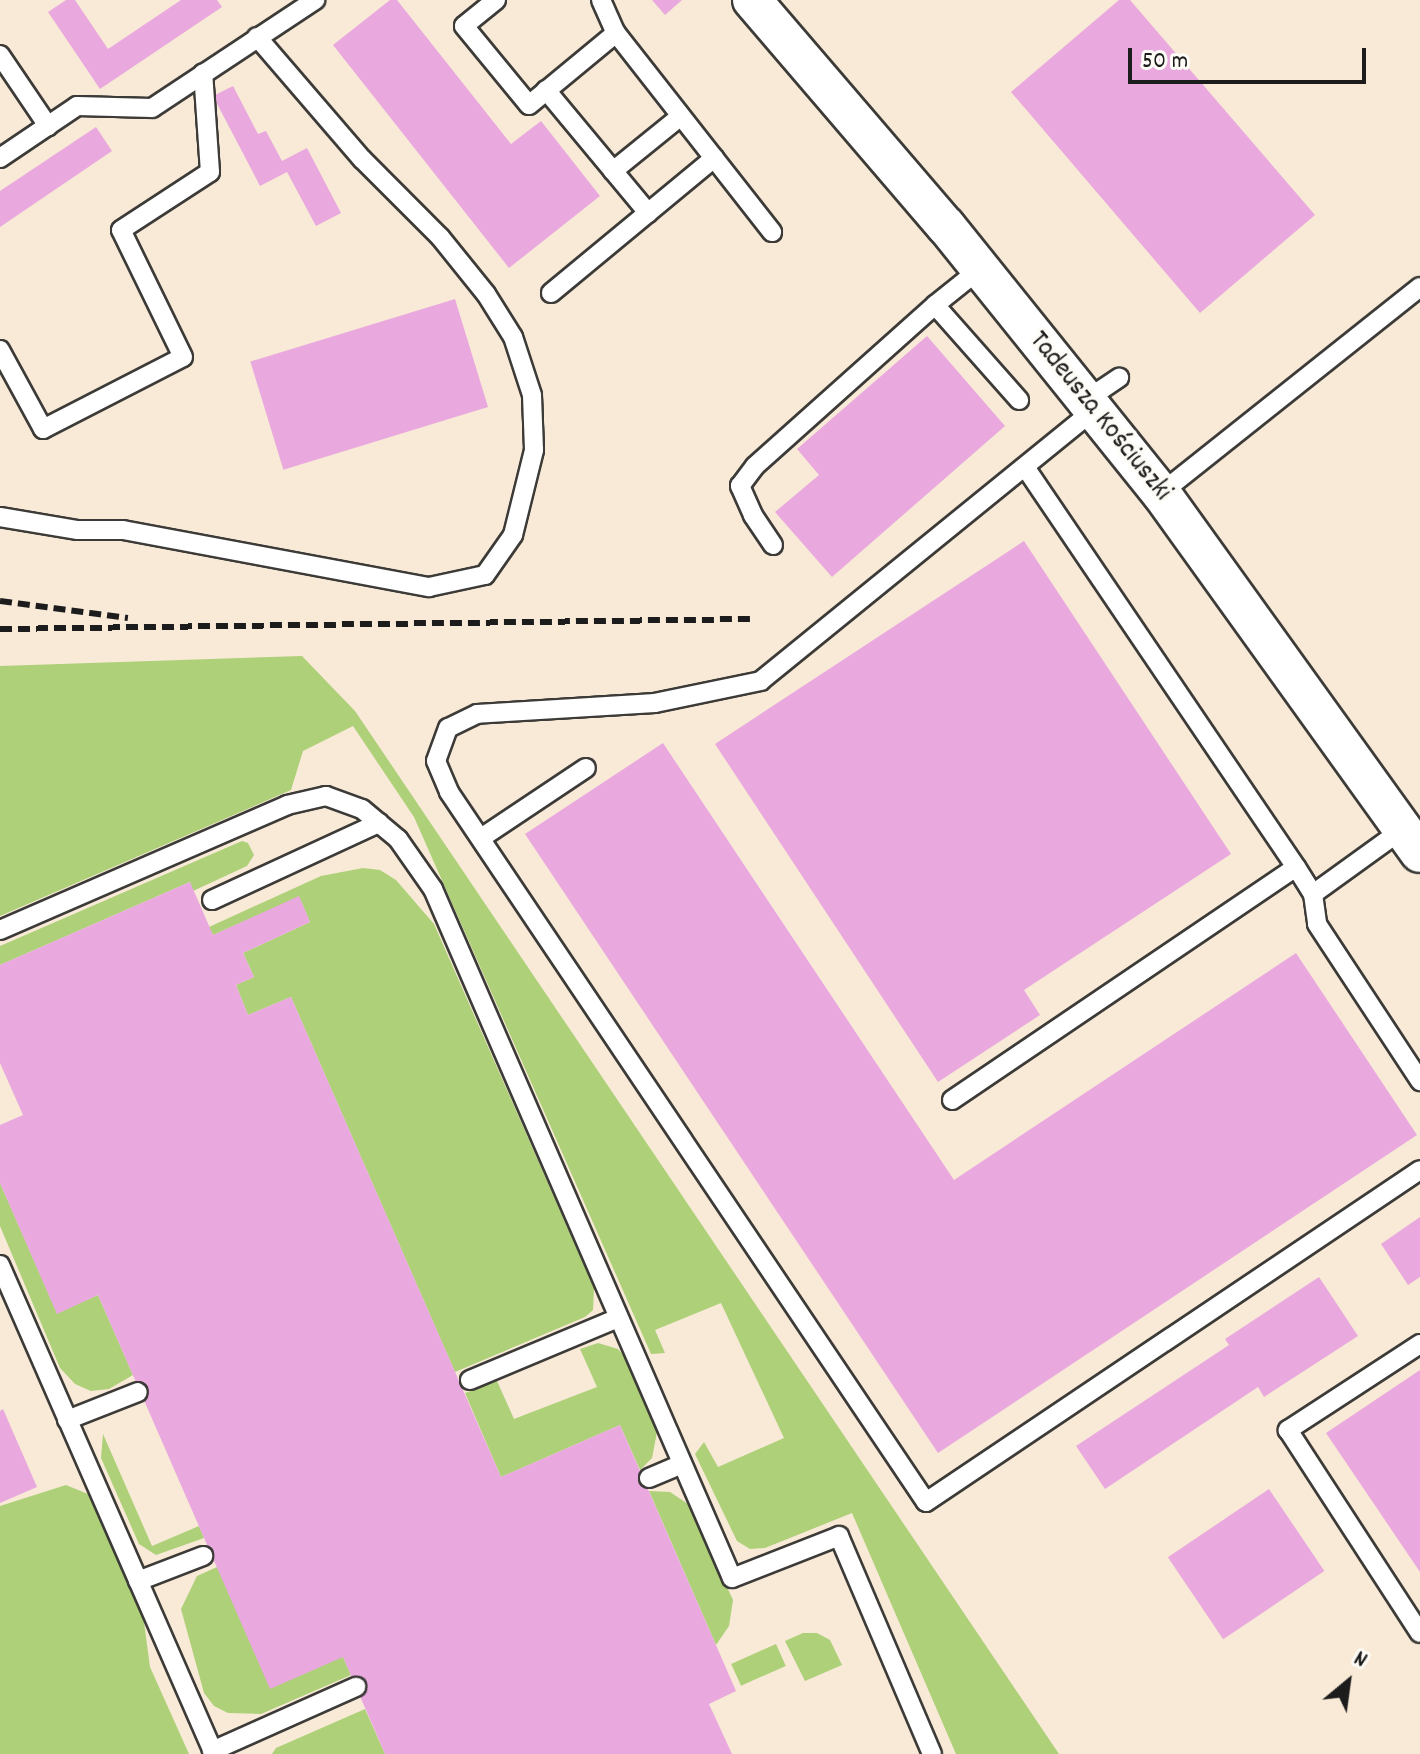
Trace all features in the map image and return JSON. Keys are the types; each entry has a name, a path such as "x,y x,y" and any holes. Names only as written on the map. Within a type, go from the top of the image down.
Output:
{"street":[{"name":"Tadeusza Kościuszki","path":"752,0 980,269 1161,493 1411,841"}],"lane":[{"path":"0,158 77,106 152,108 315,0"},
{"path":"496,0 464,26 529,105 616,33"},
{"path":"601,0 616,33 772,232"},
{"path":"0,517 78,530 123,530 429,587 485,575 513,535 534,450 532,395 513,337 486,294 440,237 362,159 257,37"},
{"path":"0,55 48,126"},
{"path":"0,350 43,429 183,357 121,230 210,172 203,73"},
{"path":"546,90 648,213"},
{"path":"613,171 681,116"},
{"path":"551,293 714,158"},
{"path":"773,545 753,515 740,486 755,466 935,305 980,269"},
{"path":"1161,493 1420,287"},
{"path":"935,305 1019,400"},
{"path":"1119,378 1025,467 761,681 655,703 477,714 448,728 436,761 449,792 926,1502 1420,1170"},
{"path":"1025,467 1296,867 1313,894 1317,924 1420,1081"},
{"path":"481,838 586,768"},
{"path":"0,930 287,805 326,796 362,809 398,839 433,889 732,1578 839,1536 932,1754"},
{"path":"212,900 379,823"},
{"path":"1313,894 1411,841"},
{"path":"952,1100 1296,867"},
{"path":"0,1265 213,1752 356,1687"},
{"path":"470,1380 618,1318"},
{"path":"1420,1344 1288,1430 1420,1633"},
{"path":"67,1420 138,1392"},
{"path":"649,1478 682,1464"},
{"path":"138,1581 203,1556"}],"green space":[{"path":"302,656 355,711 1059,1754 956,1754 852,1513 765,1548 750,1549 737,1541 695,1454 704,1442 718,1467 784,1438 721,1303 655,1330 665,1353 651,1354 414,817 353,726 303,751 291,790 0,916 0,666"},
{"path":"242,841 248,843 254,855 247,866 193,891 190,882 0,965 0,946"},
{"path":"363,868 380,870 396,880 434,924 594,1288 593,1310 585,1317 455,1372 291,997 248,1015 236,985 254,977 243,953 310,922 299,897 213,935 209,927 321,876"},
{"path":"0,1183 57,1313 98,1295 133,1375 109,1389 91,1391 75,1384 60,1368 0,1226"},
{"path":"598,1343 618,1349 627,1359 657,1432 652,1458 640,1470 620,1425 501,1477 465,1393 497,1381 514,1419 597,1387 580,1349"},
{"path":"103,1434 152,1546 199,1526 204,1538 156,1555 139,1544 101,1458"},
{"path":"66,1485 88,1494 143,1615 150,1667 189,1754 0,1754 0,1506"},
{"path":"649,1491 670,1492 688,1504 733,1600 729,1626 716,1645"},
{"path":"217,1567 343,1657 351,1675 261,1714 228,1713 214,1706 204,1693 181,1609 197,1576"},
{"path":"803,1633 817,1633 830,1640 842,1665 805,1681 785,1641"},
{"path":"776,1644 786,1666 741,1686 731,1664"},
{"path":"365,1709 385,1754 272,1754 276,1748"}],"building":[{"path":"66,0 75,0 108,49 181,0 217,0 222,7 100,89 48,12"},
{"path":"390,0 397,0 511,144 541,121 600,196 509,268 333,45"},
{"path":"652,0 682,0 665,15"},
{"path":"1119,0 1130,0 1315,215 1200,313 1011,92"},
{"path":"233,86 258,134 266,131 282,161 307,148 341,213 316,226 287,172 260,186 213,96"},
{"path":"96,127 112,151 0,227 0,191"},
{"path":"455,299 488,407 283,470 250,362"},
{"path":"927,336 1005,426 832,577 775,512 819,475 797,449"},
{"path":"1024,541 1231,854 1024,990 1040,1015 938,1082 715,744"},
{"path":"663,743 954,1180 1296,953 1417,1135 938,1453 525,834"},
{"path":"190,882 213,935 299,896 310,922 243,953 254,977 236,985 248,1015 291,997 501,1477 620,1425 736,1691 709,1704 732,1754 385,1754 343,1657 270,1689 98,1295 57,1314 0,1183 0,1125 23,1115 0,1063 0,965"},
{"path":"1420,1217 1420,1277 1408,1285 1381,1244"},
{"path":"1319,1277 1358,1336 1264,1397 1258,1387 1105,1489 1076,1446 1229,1345 1225,1339"},
{"path":"1420,1370 1420,1572 1326,1433"},
{"path":"3,1409 37,1487 0,1503 0,1411"},
{"path":"1269,1489 1324,1571 1223,1639 1168,1557"}],"railway":[{"path":"0,601 128,618"},
{"path":"0,629 754,619"}]}
